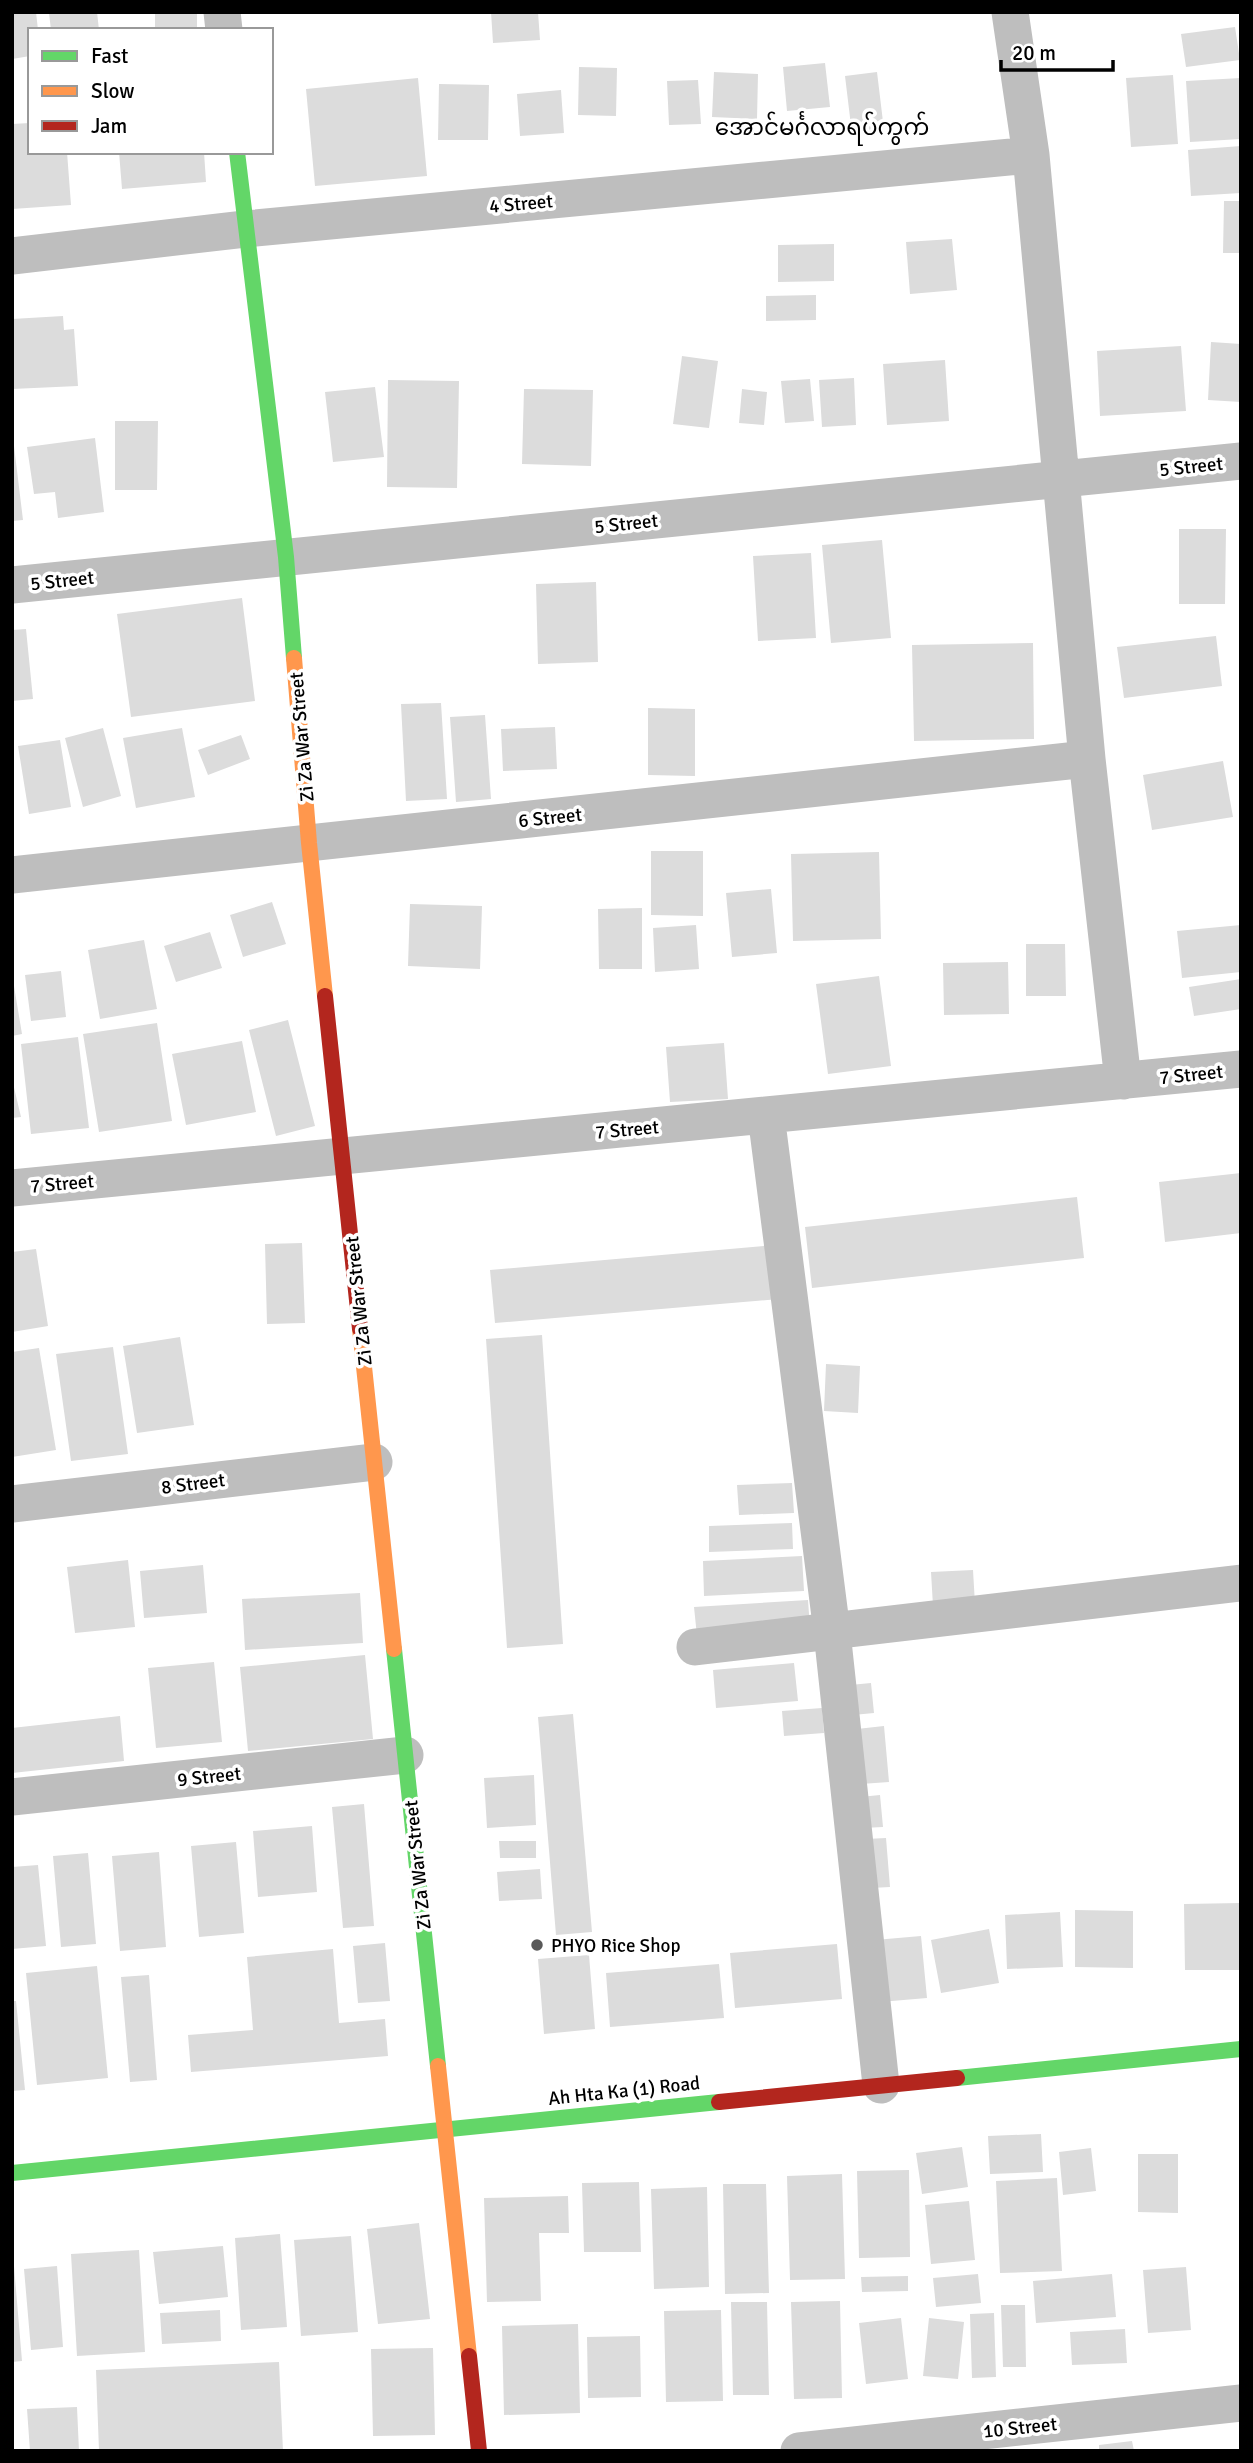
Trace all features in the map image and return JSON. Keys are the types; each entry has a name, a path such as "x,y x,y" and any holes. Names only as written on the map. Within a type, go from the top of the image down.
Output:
{"street":[{"path":"1010,12 1031,155 1087,759 1123,1081"},
{"name":"Zi Za War Street","path":"237,154 286,557 309,844 479,2451"},
{"name":"4 Street","path":"12,256 245,229 1031,155"},
{"name":"5 Street","path":"12,585 1241,461"},
{"name":"6 Street","path":"12,875 1087,759"},
{"name":"7 Street","path":"12,1188 1241,1069"},
{"path":"766,1115 832,1632 881,2085"},
{"name":"8 Street","path":"12,1504 374,1462"},
{"path":"695,1647 1241,1583"},
{"name":"9 Street","path":"12,1797 405,1755"},
{"name":"Ah Hta Ka (1) Road","path":"12,2173 1241,2049"},
{"name":"10 Street","path":"799,2451 1241,2403"}],"building":[{"path":"12,12 36,12 38,28 28,28 28,56 12,59"},
{"path":"97,12 99,28 51,28 49,13"},
{"path":"155,12 197,12 197,28 155,28"},
{"path":"491,12 538,12 540,40 493,43"},
{"path":"1235,27 1240,60 1186,67 1181,34"},
{"path":"825,63 830,107 787,111 783,67"},
{"path":"579,67 617,68 616,116 578,115"},
{"path":"714,72 758,74 757,119 712,117"},
{"path":"877,72 884,130 852,134 845,76"},
{"path":"1173,75 1178,144 1131,147 1126,78"},
{"path":"418,78 427,176 315,186 306,89"},
{"path":"1241,78 1241,139 1190,142 1186,81"},
{"path":"698,80 701,124 669,125 667,81"},
{"path":"439,84 489,85 488,140 438,140"},
{"path":"561,90 564,133 520,136 517,94"},
{"path":"28,123 28,154 67,154 71,205 12,209 12,124"},
{"path":"1241,146 1241,193 1191,196 1188,150"},
{"path":"119,154 204,154 206,182 122,189"},
{"path":"1224,201 1241,201 1241,253 1223,253"},
{"path":"952,239 957,290 910,294 906,242"},
{"path":"834,244 834,281 778,282 778,245"},
{"path":"816,295 816,320 766,321 766,296"},
{"path":"63,316 64,330 74,329 78,386 12,389 12,319"},
{"path":"1211,342 1241,344 1241,402 1208,400"},
{"path":"1181,346 1186,411 1100,416 1097,351"},
{"path":"682,356 718,361 709,428 673,424"},
{"path":"945,360 949,421 887,425 883,364"},
{"path":"854,378 856,425 822,427 819,380"},
{"path":"810,379 814,421 785,423 781,381"},
{"path":"388,380 459,381 457,488 387,487"},
{"path":"375,387 384,457 333,462 325,392"},
{"path":"524,389 593,390 591,466 522,464"},
{"path":"742,389 767,392 764,425 739,423"},
{"path":"115,421 158,421 157,490 115,490"},
{"path":"95,438 104,512 58,518 55,492 34,494 27,447"},
{"path":"12,446 23,520 12,521"},
{"path":"1179,529 1226,529 1225,604 1179,604"},
{"path":"882,540 891,638 831,643 822,545"},
{"path":"811,553 816,638 758,641 753,556"},
{"path":"596,582 598,662 538,664 536,584"},
{"path":"242,598 255,701 131,717 117,614"},
{"path":"26,629 33,699 12,701 12,630"},
{"path":"1216,636 1222,686 1124,698 1117,647"},
{"path":"1033,643 1034,739 914,741 912,645"},
{"path":"441,703 447,799 406,801 401,704"},
{"path":"648,708 695,709 695,776 648,775"},
{"path":"485,715 491,799 456,802 450,717"},
{"path":"555,727 557,769 503,771 501,729"},
{"path":"103,728 121,796 83,807 65,738"},
{"path":"182,728 195,797 136,808 123,738"},
{"path":"241,735 250,759 208,775 198,750"},
{"path":"60,740 71,807 29,814 18,746"},
{"path":"1223,761 1233,817 1152,830 1143,775"},
{"path":"651,851 703,851 703,916 651,915"},
{"path":"879,852 881,939 793,941 791,854"},
{"path":"771,889 777,953 732,957 726,893"},
{"path":"272,902 286,944 243,957 230,915"},
{"path":"410,904 482,906 480,969 408,966"},
{"path":"642,908 642,969 599,969 598,909"},
{"path":"696,925 699,969 655,972 653,928"},
{"path":"1241,925 1241,972 1182,978 1177,931"},
{"path":"210,932 222,968 176,982 164,946"},
{"path":"144,940 157,1009 100,1019 88,950"},
{"path":"1026,944 1065,944 1066,996 1026,996"},
{"path":"1008,962 1009,1014 944,1015 943,963"},
{"path":"61,971 66,1017 31,1021 25,975"},
{"path":"879,976 891,1066 828,1074 816,984"},
{"path":"1241,979 1241,1009 1194,1016 1189,987"},
{"path":"14,986 22,1034 12,1036 12,987"},
{"path":"288,1020 315,1126 276,1136 249,1030"},
{"path":"157,1023 172,1121 99,1132 83,1034"},
{"path":"78,1037 89,1128 31,1134 21,1044"},
{"path":"242,1041 256,1112 186,1125 172,1054"},
{"path":"724,1043 728,1099 670,1102 666,1047"},
{"path":"12,1079 21,1117 12,1118"},
{"path":"1241,1173 1241,1233 1165,1242 1159,1182"},
{"path":"1077,1197 1084,1258 812,1288 805,1227"},
{"path":"302,1243 305,1323 267,1324 265,1244"},
{"path":"774,1245 779,1299 495,1323 490,1270"},
{"path":"36,1249 48,1326 12,1332 12,1252"},
{"path":"542,1335 563,1644 507,1648 486,1339"},
{"path":"180,1337 194,1425 137,1433 123,1346"},
{"path":"113,1347 128,1454 71,1461 56,1354"},
{"path":"39,1348 56,1450 12,1457 12,1352"},
{"path":"826,1364 860,1366 858,1413 824,1411"},
{"path":"792,1483 794,1513 739,1515 737,1485"},
{"path":"792,1523 793,1549 709,1552 709,1526"},
{"path":"802,1556 804,1591 704,1596 703,1561"},
{"path":"128,1560 135,1627 75,1633 67,1567"},
{"path":"203,1565 207,1613 144,1618 140,1571"},
{"path":"973,1570 975,1604 933,1606 931,1572"},
{"path":"360,1593 363,1643 245,1650 242,1599"},
{"path":"808,1600 810,1628 697,1636 694,1607"},
{"path":"365,1655 373,1739 248,1751 240,1667"},
{"path":"214,1662 222,1742 156,1748 148,1668"},
{"path":"794,1663 798,1701 716,1708 713,1670"},
{"path":"871,1683 874,1713 853,1715 850,1685"},
{"path":"822,1708 824,1733 784,1736 782,1711"},
{"path":"573,1714 592,1932 556,1935 538,1717"},
{"path":"120,1716 124,1761 12,1773 12,1728"},
{"path":"884,1726 889,1782 861,1784 857,1729"},
{"path":"534,1775 536,1825 487,1828 484,1778"},
{"path":"880,1795 883,1827 863,1828 860,1797"},
{"path":"364,1804 374,1926 343,1928 332,1807"},
{"path":"312,1826 317,1892 258,1897 253,1831"},
{"path":"886,1838 890,1887 871,1888 866,1839"},
{"path":"499,1841 536,1841 536,1858 500,1858"},
{"path":"236,1842 244,1933 199,1937 191,1846"},
{"path":"159,1852 166,1947 120,1951 112,1856"},
{"path":"88,1853 96,1944 61,1947 53,1856"},
{"path":"38,1865 46,1946 12,1949 12,1867"},
{"path":"540,1869 542,1899 499,1901 497,1872"},
{"path":"1241,1903 1241,1970 1185,1970 1184,1904"},
{"path":"1075,1910 1133,1911 1133,1968 1075,1967"},
{"path":"1060,1912 1063,1967 1007,1969 1005,1915"},
{"path":"989,1929 999,1983 941,1993 931,1940"},
{"path":"921,1936 927,1998 880,2002 875,1940"},
{"path":"385,1943 390,2001 358,2003 353,1946"},
{"path":"837,1944 842,1999 735,2008 730,1953"},
{"path":"333,1949 339,2023 385,2019 388,2056 191,2072 188,2035 253,2030 247,1957"},
{"path":"589,1955 595,2029 544,2034 538,1959"},
{"path":"719,1964 724,2018 610,2027 606,1973"},
{"path":"97,1966 108,2078 37,2085 26,1973"},
{"path":"149,1975 157,2080 130,2082 121,1977"},
{"path":"12,2001 16,2001 25,2090 12,2091"},
{"path":"1041,2134 1043,2172 990,2174 988,2136"},
{"path":"962,2147 968,2187 922,2194 916,2153"},
{"path":"1091,2148 1096,2191 1063,2195 1059,2152"},
{"path":"1138,2154 1178,2154 1178,2213 1138,2212"},
{"path":"909,2170 910,2257 859,2258 857,2171"},
{"path":"842,2174 845,2279 790,2280 787,2176"},
{"path":"1057,2178 1062,2271 1000,2273 996,2181"},
{"path":"639,2182 641,2252 584,2252 582,2183"},
{"path":"723,2184 766,2184 769,2293 725,2294"},
{"path":"707,2187 709,2287 654,2289 651,2189"},
{"path":"568,2196 569,2233 539,2233 541,2301 487,2302 484,2198"},
{"path":"969,2201 975,2260 931,2264 925,2205"},
{"path":"419,2223 430,2319 378,2324 367,2229"},
{"path":"280,2234 287,2327 241,2330 235,2238"},
{"path":"351,2236 358,2332 301,2336 294,2240"},
{"path":"223,2246 228,2297 159,2304 153,2252"},
{"path":"139,2250 145,2352 77,2356 71,2254"},
{"path":"12,2266 22,2361 12,2362"},
{"path":"57,2266 63,2347 31,2350 24,2269"},
{"path":"1186,2267 1191,2330 1148,2333 1143,2270"},
{"path":"978,2274 981,2303 936,2307 933,2278"},
{"path":"1112,2274 1116,2317 1036,2323 1033,2281"},
{"path":"908,2276 908,2291 862,2292 861,2277"},
{"path":"840,2301 842,2398 794,2399 791,2302"},
{"path":"731,2302 767,2302 769,2395 733,2395"},
{"path":"1001,2305 1025,2305 1026,2367 1003,2367"},
{"path":"220,2310 221,2341 162,2344 160,2313"},
{"path":"721,2310 723,2401 666,2402 664,2311"},
{"path":"994,2313 996,2377 972,2378 970,2314"},
{"path":"901,2318 908,2379 866,2384 859,2323"},
{"path":"929,2318 964,2322 958,2379 923,2376"},
{"path":"578,2324 580,2413 504,2415 502,2326"},
{"path":"1125,2329 1127,2363 1072,2365 1070,2332"},
{"path":"640,2336 641,2397 588,2398 587,2337"},
{"path":"433,2348 435,2435 373,2436 371,2349"},
{"path":"279,2362 283,2451 99,2451 96,2370"},
{"path":"77,2407 79,2451 30,2451 27,2409"},
{"path":"1132,2441 1134,2451 1099,2451 1099,2445"}],"traffic: fast":[{"path":"237,154 286,557 294,658"},
{"path":"394,1649 438,2066"},
{"path":"957,2078 1241,2049"},
{"path":"12,2173 719,2102"}],"traffic: slow":[{"path":"294,658 325,996"},
{"path":"360,1329 394,1649"},
{"path":"438,2066 469,2356"}],"traffic: jam":[{"path":"325,996 360,1329"},
{"path":"719,2102 957,2078"},
{"path":"469,2356 479,2451"}],"place":[{"name":"PHYO Rice Shop","path":"537,1945"}],"district":[{"name":"အောင်မင်္ဂလာရပ်ကွက်","path":"822,127"}]}
